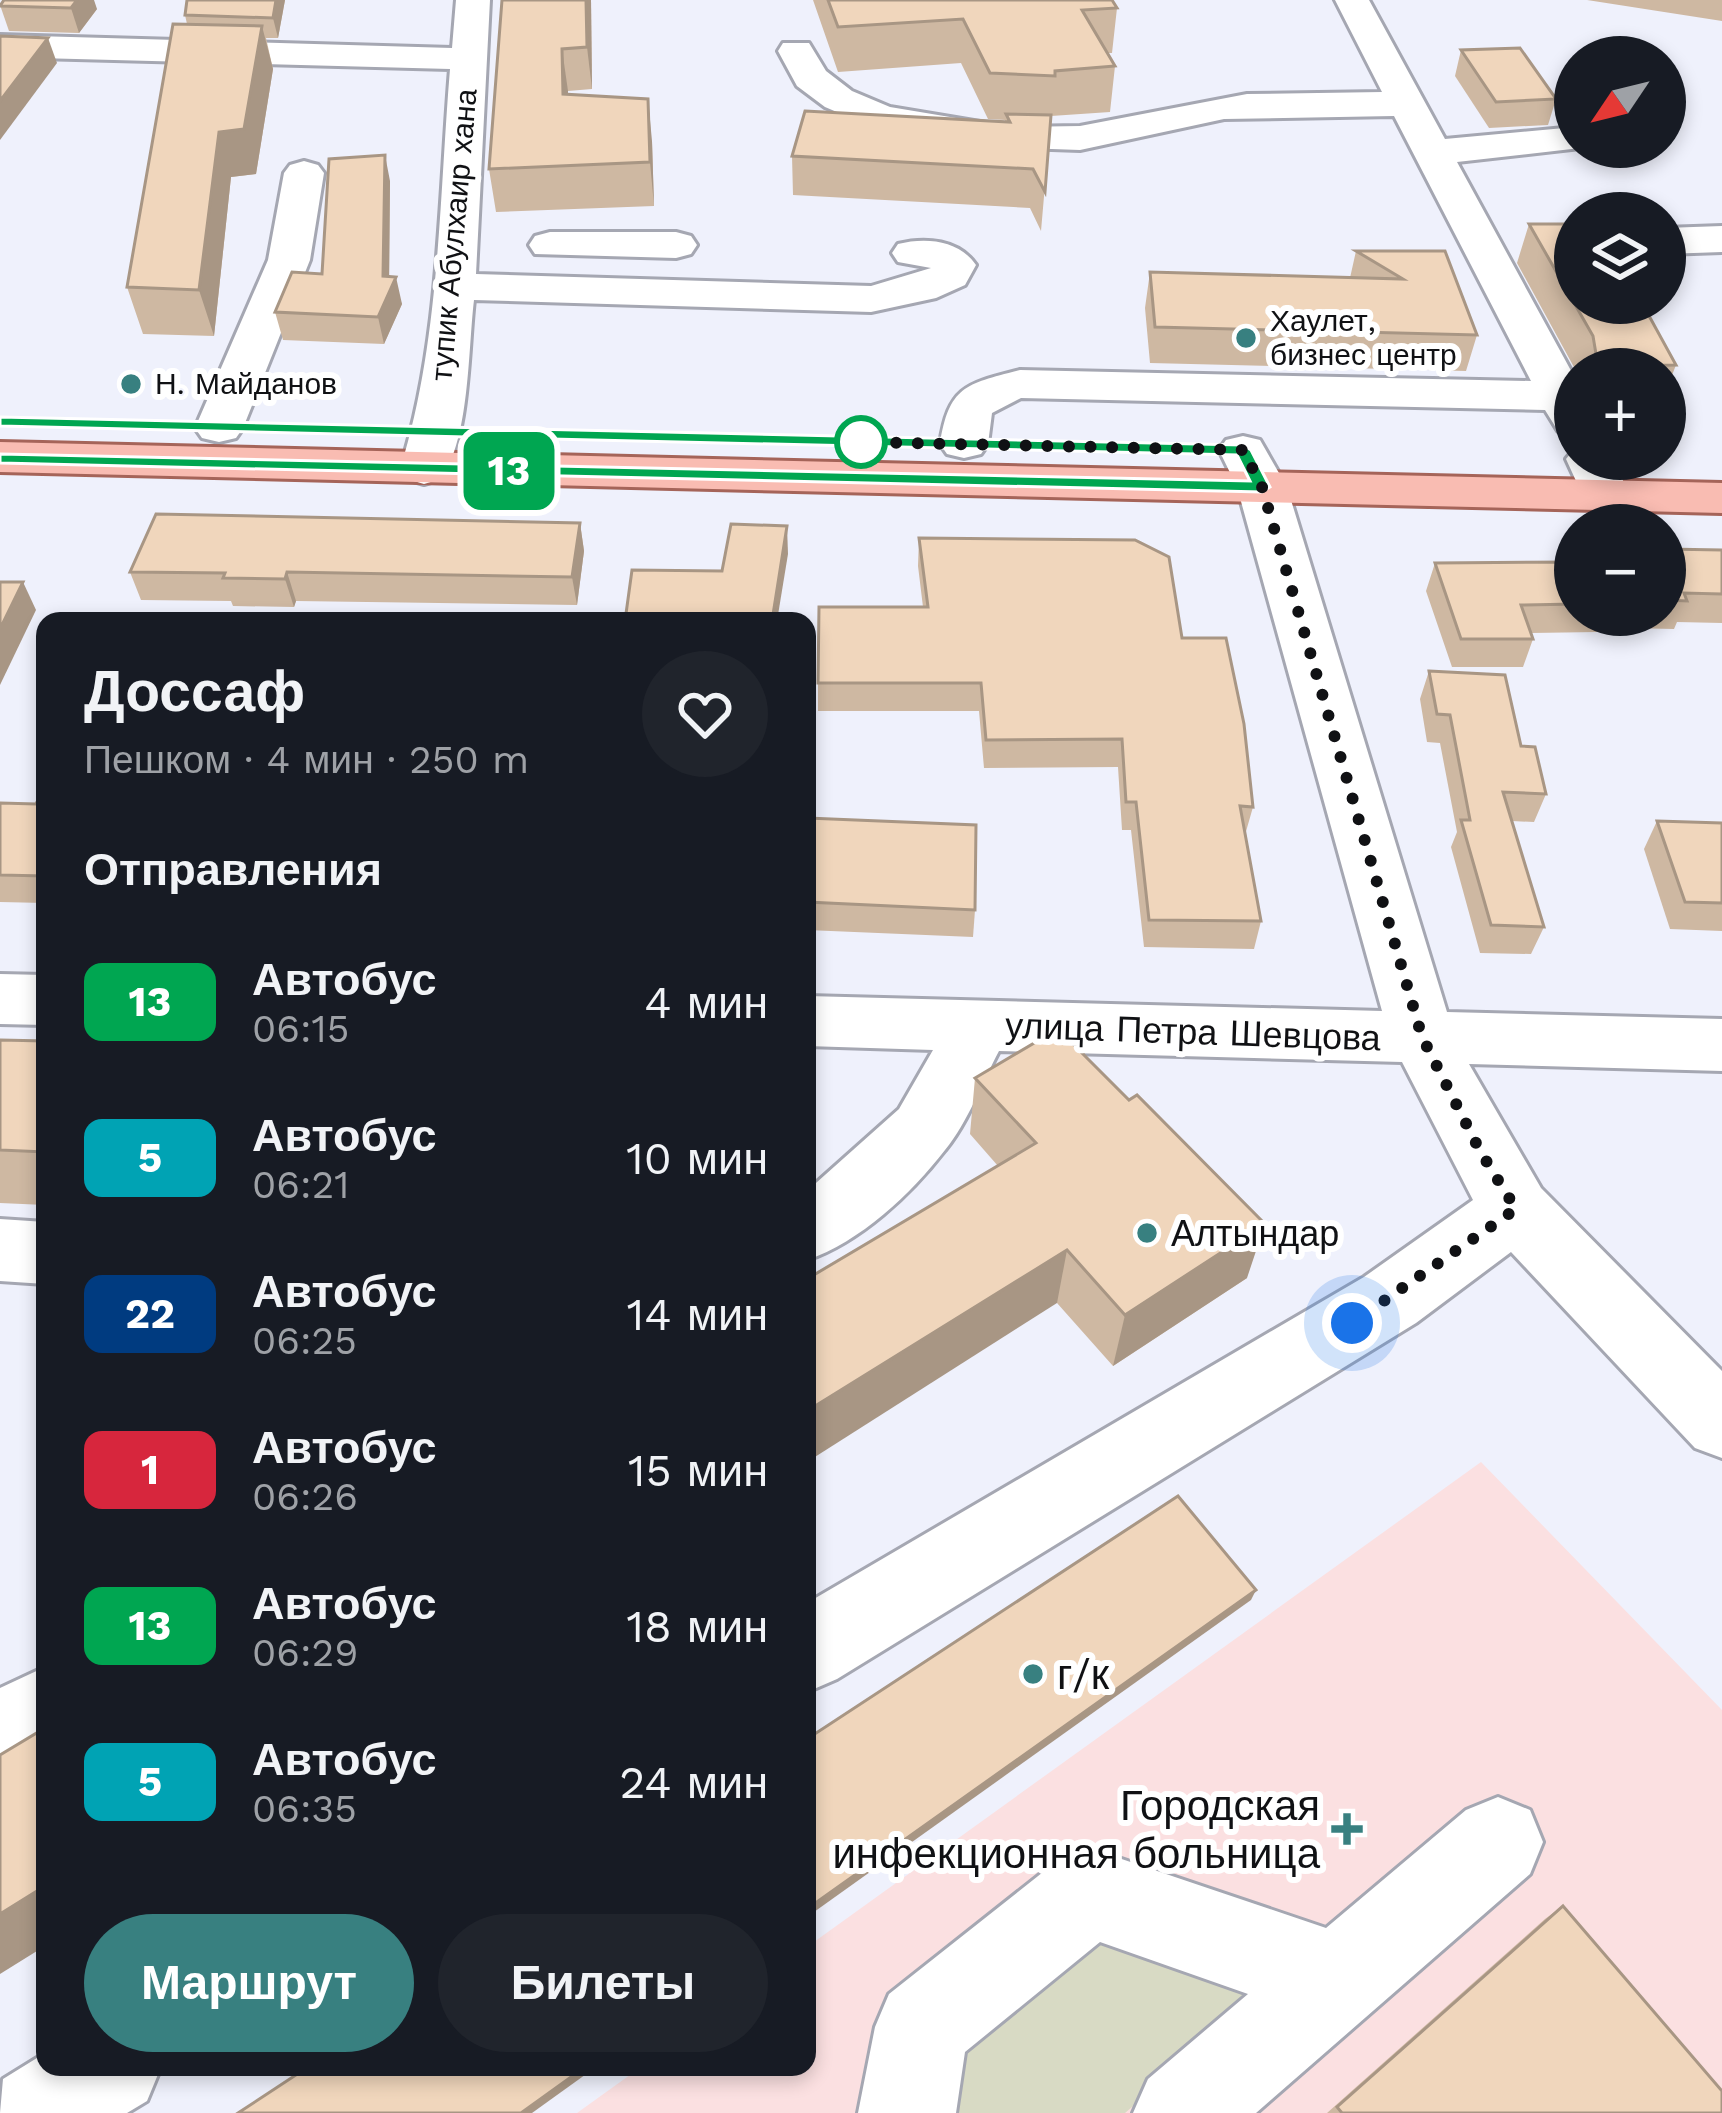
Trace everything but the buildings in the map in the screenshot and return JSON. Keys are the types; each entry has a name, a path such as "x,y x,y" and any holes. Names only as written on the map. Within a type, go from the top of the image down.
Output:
{"main road":[{"path":"0,422 219,428 430,451 1252,468 1554,468"},
{"path":"0,457 964,444 1252,468"},
{"path":"1686,463 1722,461"},
{"path":"1645,480 1722,498"}],"street":[{"name":"тупик Абулхаир хана","path":"430,451 455,265 473,0"},
{"path":"1352,0 1554,378"},
{"path":"0,46 469,59"},
{"path":"796,52 800,66 824,94 864,111 983,137 1033,141 1141,128 1181,114 1224,108 1342,100 1409,105"},
{"path":"1434,152 1554,141"},
{"path":"219,428 289,260 304,173"},
{"path":"1686,240 1722,239"},
{"path":"455,265 676,245"},
{"path":"1486,248 1530,246"},
{"path":"455,265 872,299 921,289 950,276 955,265 940,255 913,253"},
{"path":"964,444 969,408 987,392 1019,384 1554,407"},
{"path":"1252,468 1422,1037 1480,1151 1516,1209 1722,1423"},
{"path":"0,999 36,1000"},
{"name":"улица Петра Шевцова","path":"816,1021 1722,1045"},
{"path":"816,1223 860,1191 923,1129 981,1025"},
{"path":"816,1645 1390,1300 1516,1209"},
{"path":"0,1250 36,1252"},
{"path":"0,1735 36,1715"},
{"path":"1192,2110 1498,1842"},
{"path":"907,2113 922,2026 1089,1893 1338,1979"},
{"path":"37,2113 98,2076"}],"shaded area":[{"name":"Городская инфекционная больница","path":"1481,1462 1722,1710 1722,2113 577,2113 628,2076 816,2076 816,1941"}],"green space":[{"path":"1104,1924 1272,1988 1125,2113 937,2113 941,2057"}],"bus line":[{"name":"13","path":"0,422 1243,450 1262,487 0,457"}],"place":[{"name":"Хаулет, бизнес центр","path":"1246,338"},
{"name":"Н. Майданов","path":"131,384"},
{"name":"Алтындар","path":"1147,1233"},
{"name":"г/к","path":"1033,1674"},
{"name":"Городская инфекционная больница","path":"1347,1829"}],"route":[{"path":"861,442 857,442 1243,450 1262,487 1422,1037 1480,1151 1516,1209 1352,1323"}]}
